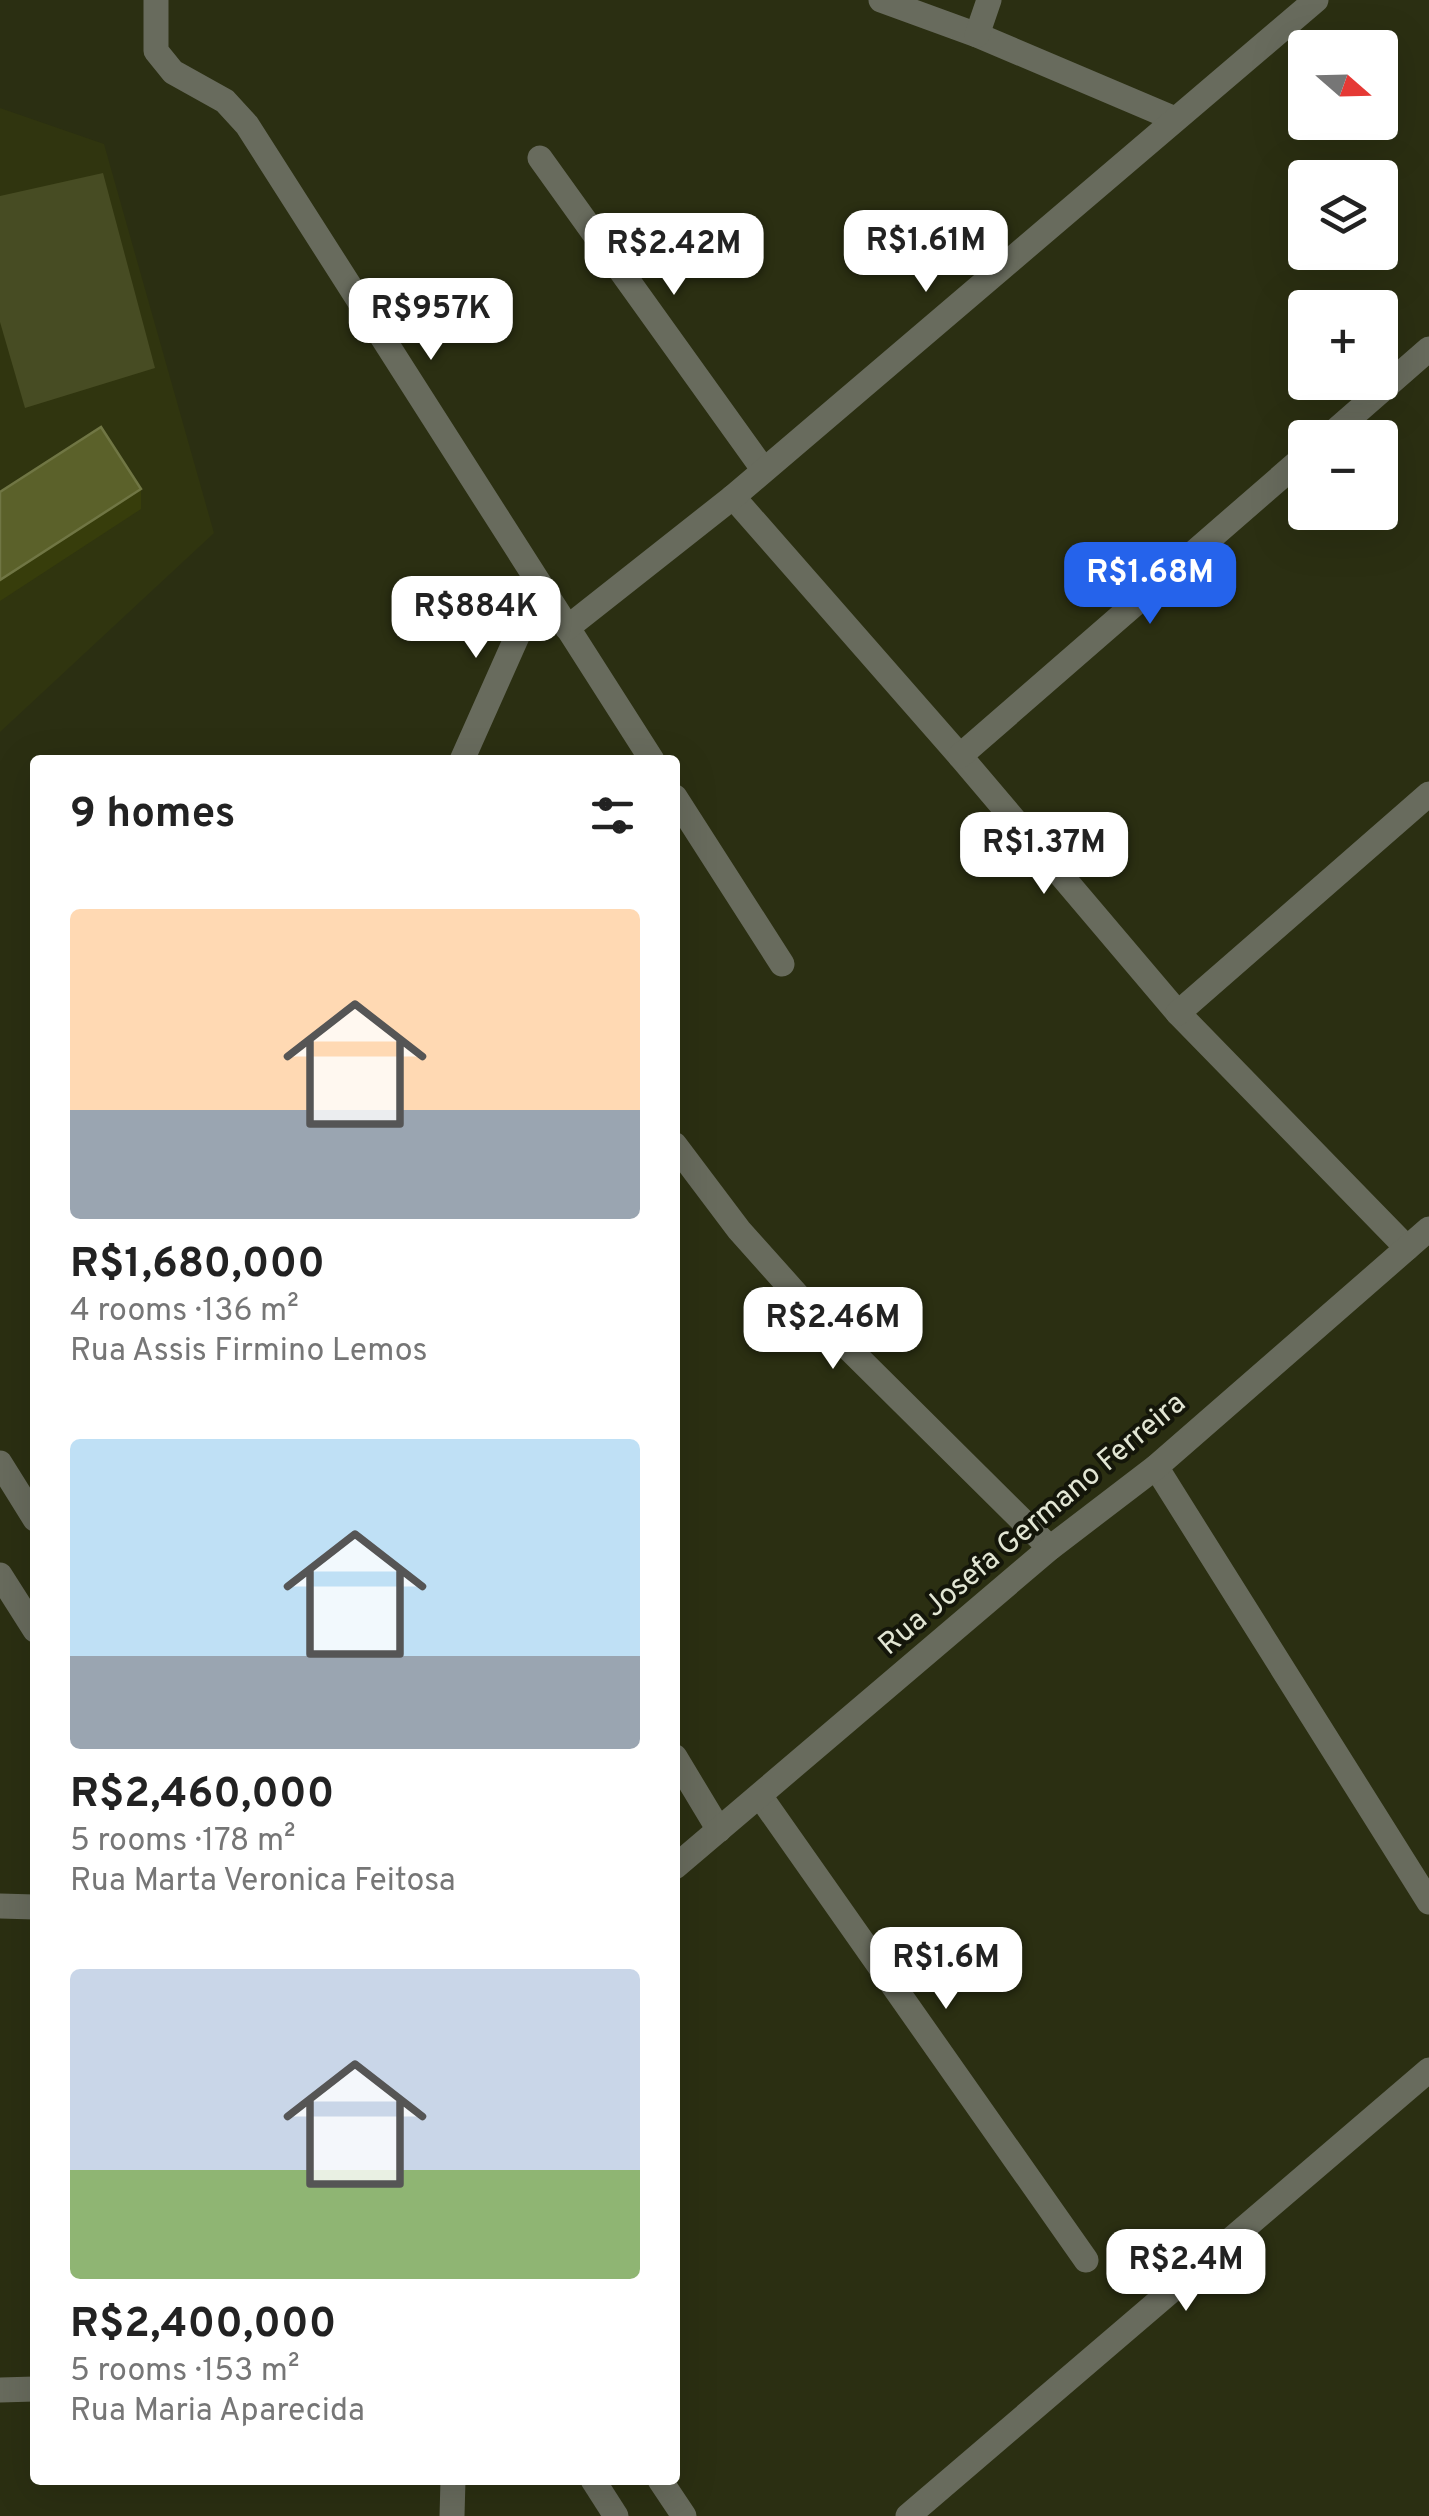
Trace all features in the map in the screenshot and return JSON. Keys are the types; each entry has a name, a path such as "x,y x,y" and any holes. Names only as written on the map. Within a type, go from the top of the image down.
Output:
{"street":[{"path":"156,0 156,51 173,72 225,102 247,125 649,755"},
{"path":"881,0 977,35 1175,119"},
{"path":"977,35 989,0"},
{"path":"568,628 733,497 1316,0"},
{"path":"540,158 763,469"},
{"path":"1347,420 1429,348"},
{"path":"960,756 1288,471"},
{"path":"733,497 960,756 1178,1014 1407,1248"},
{"path":"464,755 540,585"},
{"path":"1178,1014 1429,794"},
{"path":"680,805 782,964"},
{"path":"680,1152 739,1230 815,1316 1050,1548"},
{"name":"Rua Josefa Germano Ferreira","path":"680,1863 1050,1548 1156,1468 1429,1229"},
{"path":"0,1463 30,1511"},
{"path":"1156,1468 1429,1902"},
{"path":"0,1575 30,1622"},
{"path":"680,1765 719,1830"},
{"path":"760,1796 1086,2260"},
{"path":"0,1906 30,1907"},
{"path":"908,2516 1429,2070"},
{"path":"0,2390 30,2390"},
{"path":"452,2516 453,2485"},
{"path":"597,2485 616,2516"},
{"path":"663,2485 684,2516"}],"shaded area":[{"path":"0,108 104,144 214,533 0,732"},
{"path":"103,173 155,368 25,408 0,322 0,196"}],"building":[{"path":"101,427 141,489 0,580 0,492"}]}
